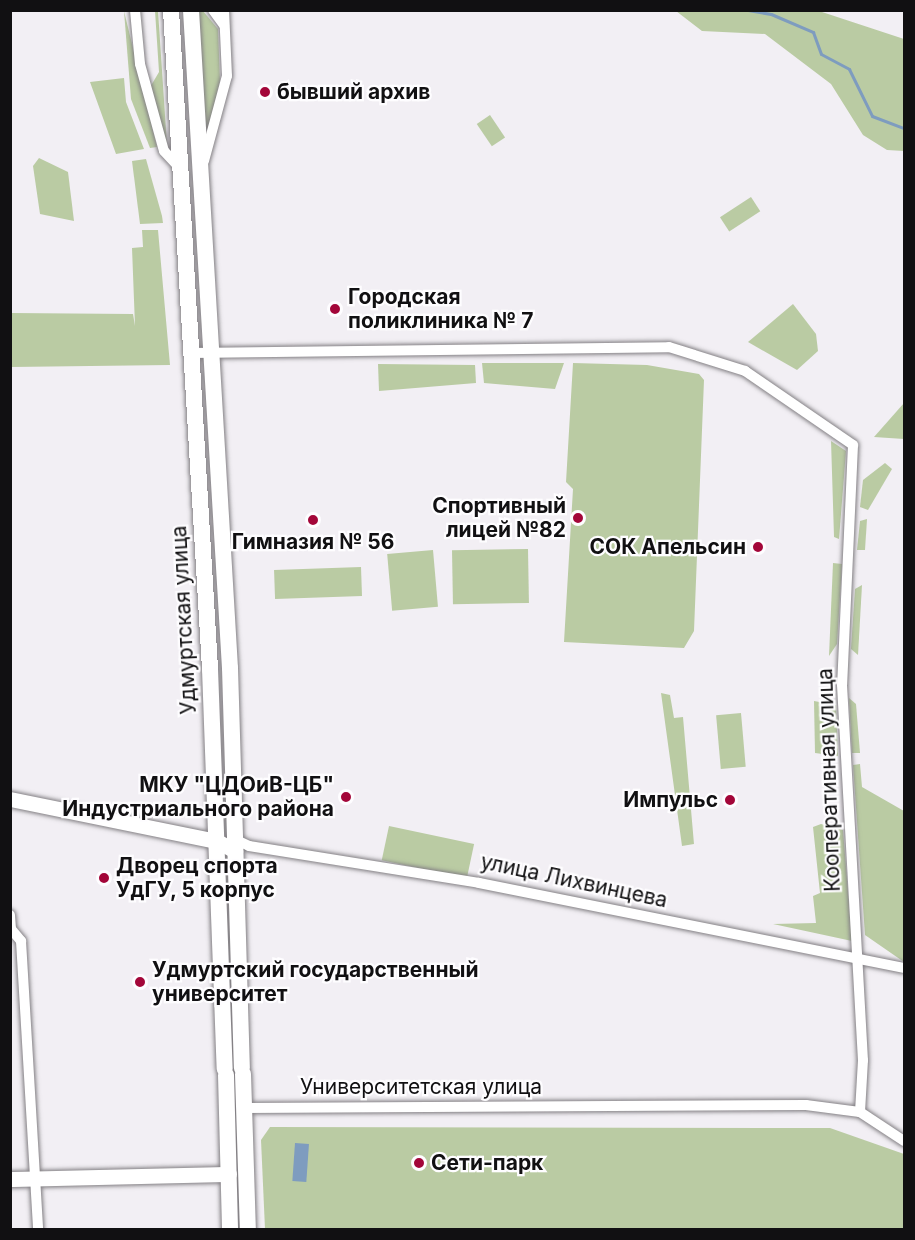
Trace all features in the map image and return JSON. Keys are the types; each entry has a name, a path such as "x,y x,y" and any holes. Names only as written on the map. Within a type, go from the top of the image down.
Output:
{"main road":[{"name":"Удмуртская улица","path":"171,10 199,456 220,932 234,1072 244,1107 248,1230"},
{"name":"Удмуртская улица","path":"190,10 230,668 238,932 229,1174 230,1230"},
{"path":"184,217 203,216"},
{"path":"199,456 218,455"},
{"path":"210,669 230,668"},
{"path":"220,932 238,932"}],"street":[{"path":"135,10 140,64 164,151 181,169"},
{"path":"213,10 224,25"},
{"name":"Удмуртская улица","path":"200,172 227,76 224,10"},
{"name":"Кооперативная улица","path":"211,352 669,347 745,371 853,445 842,685 864,1094 860,1112"},
{"path":"191,353 211,352"},
{"path":"10,799 235,845"},
{"path":"216,820 235,845"},
{"name":"улица Лихвинцева","path":"235,845 857,956 904,968"},
{"path":"10,915 11,929 21,940 38,1230"},
{"name":"Университетская улица","path":"244,1107 806,1105 860,1112"},
{"path":"860,1112 904,1141"},
{"path":"10,1179 229,1174"}],"green space":[{"path":"124,11 157,147 150,148 131,99"},
{"path":"155,11 158,11 167,145 149,89 159,72"},
{"path":"197,11 203,11 218,29 220,81 206,138"},
{"path":"676,11 819,11 904,39 904,151 887,150 863,135 831,84 765,34 702,31"},
{"path":"124,78 126,102 144,149 116,154 90,82"},
{"path":"490,115 505,137 492,146 477,124"},
{"path":"39,158 68,172 74,221 40,214 33,166"},
{"path":"146,159 163,223 140,224 132,161"},
{"path":"751,197 760,211 729,231 720,217"},
{"path":"142,230 158,230 170,365 11,367 11,313 133,314 135,326 132,248 143,247"},
{"path":"793,304 816,334 818,351 797,370 748,342"},
{"path":"482,363 564,363 555,389 484,383"},
{"path":"573,363 647,365 699,374 704,380 694,631 684,648 564,642 573,489 566,482"},
{"path":"378,364 475,365 476,383 379,391"},
{"path":"904,403 904,439 874,437"},
{"path":"831,441 846,451 839,539 834,537"},
{"path":"885,463 892,469 868,510 860,507 863,480"},
{"path":"867,519 865,550 857,550 860,521"},
{"path":"528,549 529,603 453,604 452,550"},
{"path":"433,550 438,607 392,611 387,554"},
{"path":"833,563 842,564 837,644 829,656"},
{"path":"361,567 362,596 275,599 274,570"},
{"path":"862,585 858,655 851,649 855,589"},
{"path":"661,693 670,695 674,718 683,717 694,844 682,846"},
{"path":"849,698 856,704 860,753 852,753"},
{"path":"814,701 836,705 838,756 815,753"},
{"path":"741,713 746,767 721,769 716,715"},
{"path":"860,764 862,787 904,811 904,962 865,935 853,765"},
{"path":"821,824 843,830 852,941 773,924 816,923 813,896 820,893 813,827"},
{"path":"389,826 474,844 467,878 382,860"},
{"path":"270,1127 830,1128 904,1154 904,1229 265,1229 261,1140"}],"water":[{"path":"295,1143 309,1144 306,1182 292,1181"}],"waterway":[{"path":"748,10 771,14 813,32 821,54 849,69 872,116 904,128"}],"place":[{"name":"бывший архив","path":"265,92"},
{"name":"Городская поликлиника № 7","path":"335,309"},
{"name":"Спортивный лицей №82","path":"578,518"},
{"name":"Гимназия № 56","path":"313,520"},
{"name":"СОК Апельсин","path":"758,547"},
{"name":"МКУ \"ЦДОиВ-ЦБ\" Индустриального района","path":"346,797"},
{"name":"Импульс","path":"730,800"},
{"name":"Дворец спорта УдГУ, 5 корпус","path":"104,878"},
{"name":"Удмуртский государственный университет","path":"140,982"},
{"name":"Сети-парк","path":"419,1163"}]}
